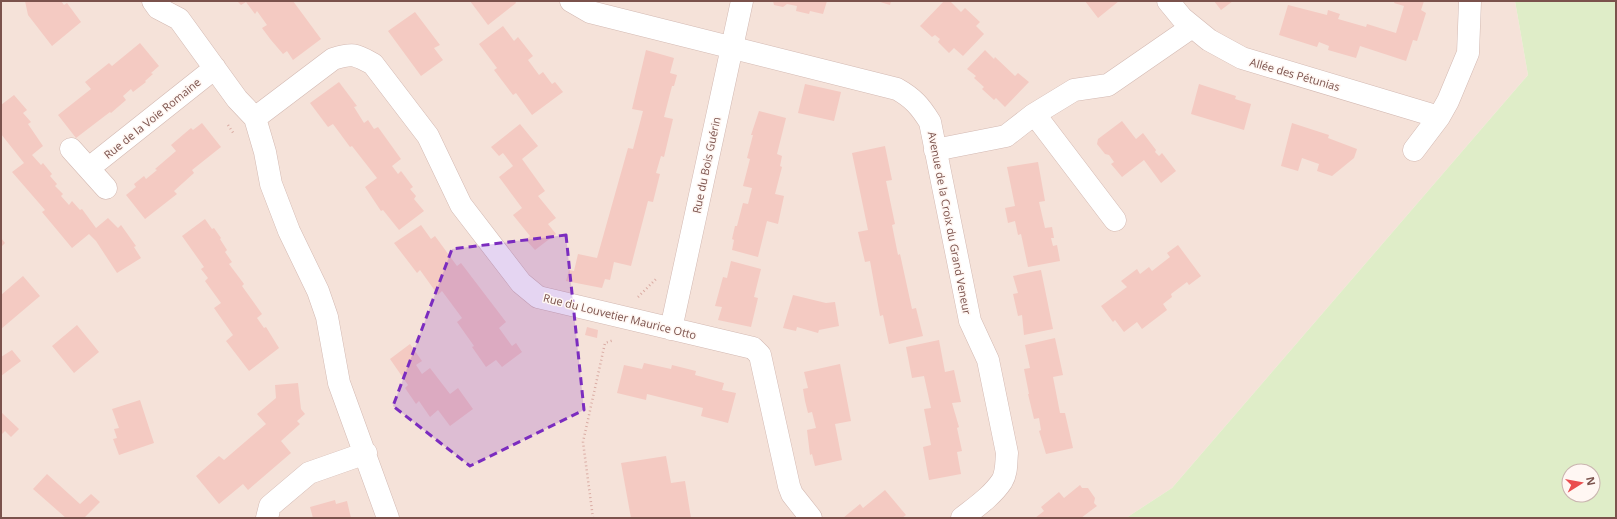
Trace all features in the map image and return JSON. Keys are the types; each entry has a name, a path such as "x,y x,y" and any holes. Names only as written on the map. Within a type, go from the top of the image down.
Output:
{"street":[{"path":"153,1 158,8 179,19 237,99 255,118 266,152 271,184 289,231 318,291 327,317 340,383 388,518"},
{"name":"Avenue de la Croix du Grand Veneur","path":"571,1 590,12 897,89 910,97 922,109 930,122 970,321 988,360 1007,453 1006,468 1002,481 986,499 962,518"},
{"name":"Rue du Bois Guérin","path":"671,329 742,1"},
{"name":"Allée des Pétunias","path":"1168,1 1182,18 1192,27 1209,40 1242,58 1439,117"},
{"path":"1414,150 1439,117 1448,101 1468,52 1470,1"},
{"path":"935,150 1006,136 1033,115 1074,90 1108,84 1192,27"},
{"name":"Rue du Louvetier Maurice Otto","path":"255,118 333,59 348,54 361,57 373,64 428,136 461,205 521,283 538,297 753,348 760,355 789,486 792,494 811,518"},
{"name":"Rue de la Voie Romaine","path":"90,168 215,68"},
{"path":"1033,115 1042,124 1115,220"},
{"path":"71,149 90,168 106,188"},
{"path":"267,518 270,506 309,473 366,453"}],"path":[{"path":"593,518 583,442 605,343 616,339"}],"highlighted area":[{"path":"566,235 584,410 470,466 393,406 452,249"}],"shaded area":[{"path":"1,1 1515,1 1528,75 1172,488 1126,518 1,518"}],"green space":[{"path":"1515,1 1616,1 1616,518 1126,518 1172,488 1528,75"}],"building":[{"path":"25,1 61,1 64,5 67,3 81,22 52,46 28,15"},
{"path":"237,1 293,1 321,39 293,60 287,51 283,54 262,28 267,25 257,11 255,14 246,2 241,5"},
{"path":"470,1 515,1 516,3 488,25"},
{"path":"773,1 827,1 823,14 810,11 809,14 796,11 797,6 787,4 783,7 774,5"},
{"path":"877,1 891,1 890,5"},
{"path":"944,1 950,1 961,12 965,8 980,22 976,26 984,34 963,56 954,48 949,53 938,42 940,39 935,35 932,37 920,26"},
{"path":"1085,1 1119,1 1098,18"},
{"path":"1214,1 1233,1 1221,10"},
{"path":"1395,1 1424,1 1421,10 1426,13 1417,41 1413,40 1406,61 1360,46 1356,58 1328,50 1329,46 1319,42 1317,47 1279,35 1288,5 1327,15 1328,10 1340,14 1338,19 1366,27 1367,24 1396,33 1404,6 1394,3"},
{"path":"415,12 440,45 434,48 443,60 421,76 388,31"},
{"path":"503,26 514,41 518,37 533,56 528,60 539,75 543,72 552,84 555,82 563,92 532,115 516,93 513,95 494,70 497,68 479,44"},
{"path":"140,43 159,66 151,73 153,74 145,81 146,82 133,92 131,89 123,96 126,100 111,113 110,112 76,138 58,115 91,89 85,82 109,63 112,66"},
{"path":"646,50 674,58 670,73 677,75 674,86 672,86 664,117 673,119 664,157 661,156 656,173 660,174 653,202 648,201 631,266 614,262 610,280 605,279 602,288 566,281 569,270 574,271 578,254 597,258 628,148 633,149 643,111 632,109"},
{"path":"985,50 994,59 995,57 1015,76 1018,73 1029,82 1005,107 996,98 994,100 982,89 984,87 974,78 976,76 967,69"},
{"path":"339,82 357,106 354,107 364,123 368,120 374,129 378,127 401,159 392,166 398,174 401,171 413,187 410,189 416,196 414,199 424,211 399,230 383,210 381,211 365,187 377,178 352,146 350,147 333,124 328,127 310,103"},
{"path":"805,84 841,92 834,121 798,113"},
{"path":"1199,84 1236,96 1235,99 1251,104 1244,130 1191,114"},
{"path":"14,95 27,110 23,113 31,122 28,124 43,146 32,155 41,165 43,163 52,174 50,176 57,184 55,186 63,194 61,196 69,205 72,201 80,210 82,209 96,228 108,218 118,228 121,225 136,246 134,247 141,258 117,273 96,241 89,234 72,248 42,212 45,210 12,172 24,163 1,134 1,105"},
{"path":"759,111 786,118 777,154 782,156 780,166 782,167 775,194 784,196 778,224 767,221 758,257 732,250 734,240 732,239 743,203 748,204 752,188 743,186 750,159 747,158 753,135 751,135"},
{"path":"1122,121 1136,139 1143,133 1156,150 1155,152 1159,156 1162,153 1176,171 1161,183 1144,160 1122,177 1111,164 1114,162 1109,155 1105,154 1097,144 1098,139"},
{"path":"202,123 221,147 192,170 194,173 174,191 177,194 145,219 126,195 136,187 134,184 144,176 146,179 176,151 171,145 191,128 193,130"},
{"path":"1292,123 1329,135 1328,138 1357,149 1354,158 1332,176 1317,171 1319,164 1302,158 1298,171 1281,166"},
{"path":"520,124 538,146 522,159 545,191 538,196 556,218 548,224 556,234 535,250 526,240 530,236 513,215 522,208 499,177 513,166 503,153 499,156 491,147"},
{"path":"885,146 892,180 886,181 895,224 892,225 898,255 900,254 912,309 916,308 923,336 889,344 883,315 880,316 870,261 865,262 858,232 868,230 852,153"},
{"path":"1038,162 1045,201 1039,202 1045,228 1052,227 1054,238 1051,238 1053,246 1057,245 1060,261 1028,267 1021,234 1018,235 1015,221 1008,223 1005,208 1015,206 1007,167"},
{"path":"205,219 221,238 220,239 227,250 225,252 232,262 229,264 244,284 242,286 262,314 257,318 264,328 266,327 279,348 249,371 226,341 233,335 214,308 221,303 205,281 208,278 201,269 204,267 182,236"},
{"path":"421,225 431,239 435,236 457,266 461,263 506,322 499,328 512,346 516,343 522,352 502,367 496,360 486,367 472,347 474,346 457,322 462,318 442,291 438,295 420,270 417,273 394,243"},
{"path":"1,238 5,243 1,247"},
{"path":"1178,245 1201,276 1189,285 1187,282 1171,294 1172,297 1163,304 1167,310 1142,329 1137,322 1124,332 1115,320 1113,322 1101,306 1127,287 1121,281 1137,269 1140,274 1149,267 1152,271 1170,257 1167,253"},
{"path":"731,261 761,269 754,297 758,298 751,327 718,320 722,307 715,306 723,277 727,278"},
{"path":"1041,270 1053,329 1024,335 1022,315 1018,316 1013,294 1018,293 1013,276"},
{"path":"23,276 40,296 1,329 1,295"},
{"path":"793,295 826,303 835,302 839,326 819,330 818,333 797,327 796,331 783,328"},
{"path":"77,325 99,352 74,373 52,346"},
{"path":"587,327 598,330 597,338 585,335"},
{"path":"1055,338 1063,375 1053,377 1060,413 1065,413 1073,448 1046,454 1039,431 1041,430 1039,418 1034,419 1028,394 1024,369 1030,368 1025,345"},
{"path":"939,340 945,372 954,370 961,402 952,403 959,427 957,428 962,451 957,452 961,474 929,480 923,447 931,445 924,409 931,408 924,376 912,378 906,347"},
{"path":"410,344 422,361 416,365 422,374 430,368 450,394 458,388 473,409 450,426 438,410 430,417 419,401 416,404 405,388 408,385 390,359"},
{"path":"12,350 21,361 1,376 1,357"},
{"path":"644,363 671,369 672,365 696,371 695,375 724,383 722,390 736,393 728,423 701,416 703,408 647,394 646,400 617,393 624,365 642,369"},
{"path":"840,364 851,421 835,424 842,460 815,466 812,454 810,455 807,430 816,428 812,412 808,413 805,401 803,389 808,388 804,372"},
{"path":"298,383 301,409 305,414 297,421 300,424 281,441 291,453 248,490 243,484 219,504 196,476 219,456 224,460 266,424 257,414 276,398 275,385"},
{"path":"140,400 154,443 119,455 113,439 117,438 114,429 119,428 112,409"},
{"path":"1,412 19,429 11,437 5,431 1,435"},
{"path":"666,456 671,483 685,481 691,518 631,518 621,463"},
{"path":"47,474 80,504 91,494 100,502 84,518 66,518 33,489"},
{"path":"1080,485 1082,488 1088,488 1095,498 1094,503 1097,506 1081,518 1035,518 1044,511 1041,507 1059,492 1064,498"},
{"path":"885,490 906,515 902,518 843,518 860,504 863,508"},
{"path":"335,500 336,504 347,501 351,518 313,518 310,507"}]}
